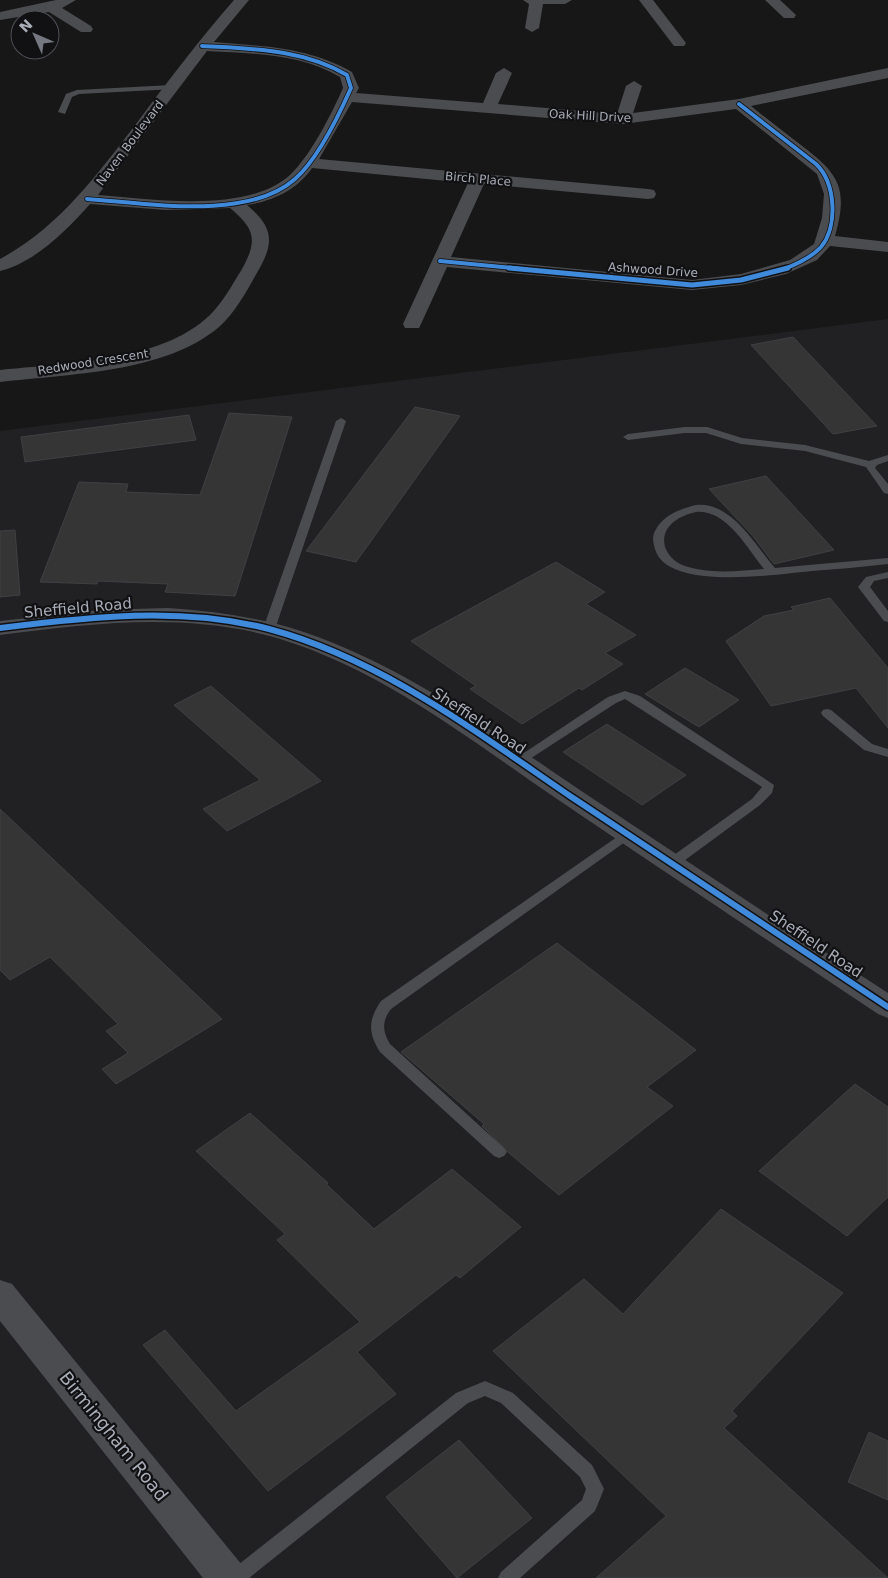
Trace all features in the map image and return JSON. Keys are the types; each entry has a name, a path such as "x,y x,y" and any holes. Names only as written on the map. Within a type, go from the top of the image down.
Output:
{"street":[{"path":"0,16 51,7 69,0"},
{"name":"Naven Boulevard","path":"0,266 31,250 53,232 87,199 202,46 242,0"},
{"path":"530,0 565,0"},
{"path":"532,28 537,0"},
{"path":"646,0 679,43"},
{"path":"772,0 789,15"},
{"path":"51,7 86,29"},
{"path":"87,199 186,205 234,203 260,197 279,189 295,179 307,164 348,97 351,88 347,75 327,63 300,54 202,46"},
{"path":"488,109 504,73"},
{"name":"Oak Hill Drive","path":"348,97 623,119 739,104 884,77"},
{"path":"623,119 634,86"},
{"path":"739,104 822,171 830,186 832,212 825,240 888,247"},
{"name":"Birch Place","path":"307,164 648,194"},
{"path":"412,324 478,179"},
{"name":"Redwood Crescent","path":"0,376 131,358 168,347 210,324 232,301 255,262 261,242 260,226 256,220 234,203"},
{"name":"Ashwood Drive","path":"440,261 671,284 711,284 754,277 790,266 813,254 825,240"},
{"name":"Sheffield Road","path":"0,628 154,614 217,618 270,629 335,651 430,703 888,1007"},
{"name":"Birmingham Road","path":"0,1295 228,1578"}],"lane":[{"path":"62,112 68,96 77,92 172,87"},
{"path":"270,629 341,421"},
{"path":"628,437 686,430 707,430 741,441 805,448 871,468 888,491"},
{"path":"871,468 888,458"},
{"path":"771,571 725,518 709,509 696,508 682,512 667,523 658,536 659,550 665,558 683,569 717,575 771,571 888,561"},
{"path":"888,575 870,579 864,587 888,619"},
{"path":"518,761 612,700 625,695 636,699 768,785 768,790 756,802 672,863"},
{"path":"828,713 868,747 888,753"},
{"path":"500,1152 385,1048 376,1034 376,1020 386,1004 627,834"},
{"path":"235,1578 462,1398 485,1388 507,1398 586,1471 595,1489 588,1505 507,1578"}],"shaded area":[{"path":"888,319 888,1578 0,1578 0,431"}],"building":[{"path":"793,337 877,426 833,434 751,345"},
{"path":"415,407 460,416 356,562 306,551"},
{"path":"229,413 292,417 235,596 165,592 168,584 98,581 97,584 40,582 79,482 128,484 126,492 200,495"},
{"path":"189,415 196,440 25,462 21,437"},
{"path":"766,476 834,550 774,564 752,535 709,489"},
{"path":"15,530 20,595 0,597 0,531"},
{"path":"556,562 605,592 586,604 636,635 605,653 623,664 582,690 579,688 522,724 470,689 476,686 411,641"},
{"path":"830,598 888,668 888,728 856,688 771,706 726,641 764,616 794,610 791,607"},
{"path":"685,668 739,700 699,727 645,694"},
{"path":"211,686 321,781 227,831 203,809 260,780 174,705"},
{"path":"607,724 686,775 642,805 563,752"},
{"path":"0,809 222,1019 116,1084 102,1069 128,1053 106,1031 118,1024 50,957 10,980 0,970"},
{"path":"557,943 696,1050 647,1087 673,1106 559,1195 509,1153 482,1126 484,1124 401,1052"},
{"path":"855,1084 888,1107 888,1197 847,1236 759,1171"},
{"path":"250,1113 328,1183 326,1184 374,1229 452,1169 521,1227 460,1278 456,1275 357,1352 396,1394 268,1491 143,1345 165,1330 236,1411 360,1322 277,1240 285,1234 196,1151"},
{"path":"721,1209 843,1293 732,1411 737,1416 724,1428 888,1578 596,1578 666,1516 493,1351 584,1279 623,1314"},
{"path":"869,1432 888,1441 888,1500 848,1482"},
{"path":"459,1440 532,1518 457,1578 386,1497"}],"cycle path":[{"path":"87,199 166,205 225,204 253,199 276,191 295,179 309,162 334,122 351,88 347,75 331,66 296,54 258,49 202,46"},
{"path":"440,261 692,285 761,276 796,264 811,256 821,247 825,240 833,206 829,181 816,164 739,104"},
{"path":"0,628 134,615 201,617 269,629 309,641 348,657 424,698 460,721 888,1007"}]}
